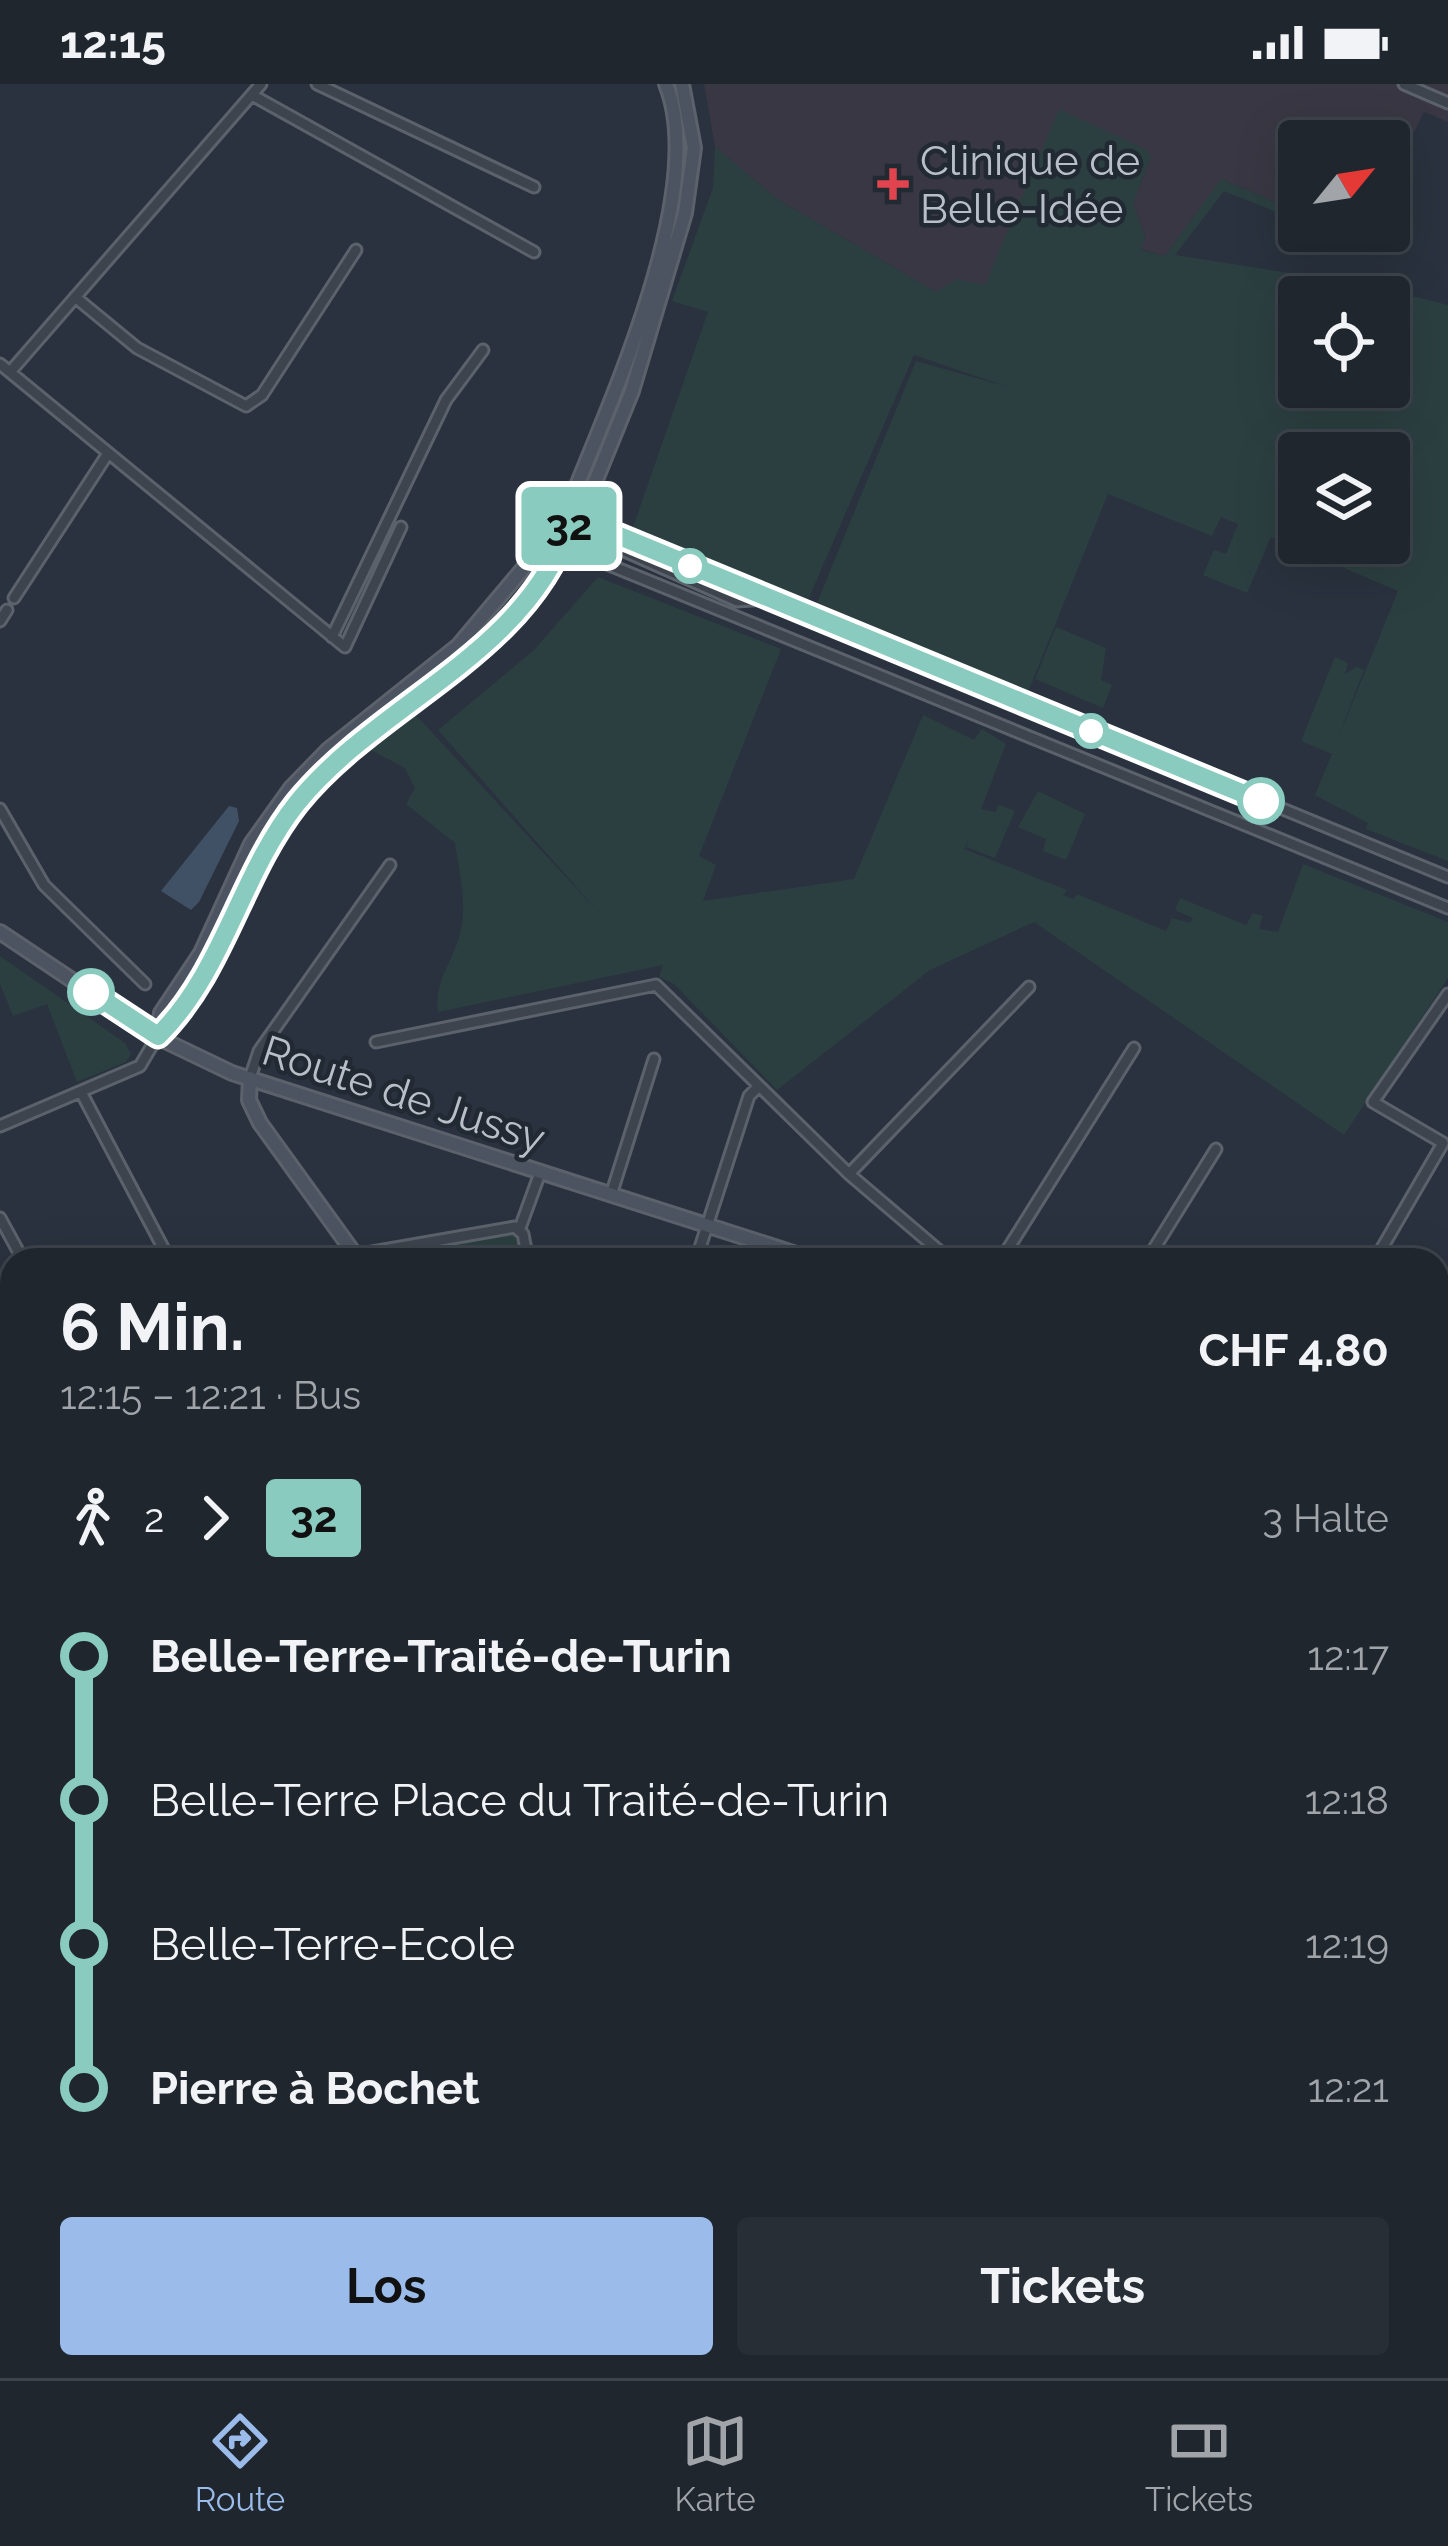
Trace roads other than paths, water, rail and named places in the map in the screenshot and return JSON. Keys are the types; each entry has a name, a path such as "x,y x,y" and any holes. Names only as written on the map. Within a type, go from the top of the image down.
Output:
{"street":[{"path":"10,372 261,84"},
{"path":"317,84 534,187"},
{"path":"0,1126 140,1066 200,983 268,846 298,801 505,624 557,560 569,526 571,500 618,382 669,216 679,147 667,84"},
{"path":"158,1036 160,1013 201,953 251,844 291,788 328,750 458,646 554,532 582,514 615,437 685,214 694,148 682,84"},
{"path":"1404,84 1448,103"},
{"path":"252,95 534,252"},
{"path":"75,297 137,348 227,401 246,406 262,395 356,250"},
{"path":"332,637 446,400 483,350"},
{"path":"0,364 345,647 401,527"},
{"path":"14,598 106,454"},
{"path":"569,526 737,601 767,599 1448,877"},
{"path":"569,526 585,555 1448,908"},
{"path":"0,809 44,885 145,984"},
{"path":"350,1248 260,1123 249,1100 250,1078 259,1051 389,865"},
{"name":"Route de Jussy","path":"0,932 158,1036 250,1078 763,1248"},
{"path":"376,1042 656,985 697,1020 758,1088 849,1174 936,1248"},
{"path":"849,1174 1029,987"},
{"path":"1383,1248 1443,1143 1373,1102 1448,994"},
{"path":"1008,1248 1134,1048"},
{"path":"611,1195 653,1059"},
{"path":"700,1248 748,1099 758,1088"},
{"path":"81,1091 163,1248"},
{"path":"1154,1248 1216,1149"},
{"path":"525,1248 520,1228 540,1173"},
{"path":"0,1218 16,1248"},
{"path":"411,1248 520,1228"}],"water":[{"path":"229,806 237,808 239,821 191,910 161,891"}],"place":[{"name":"Clinique de Belle-Idée","path":"893,184"}]}
